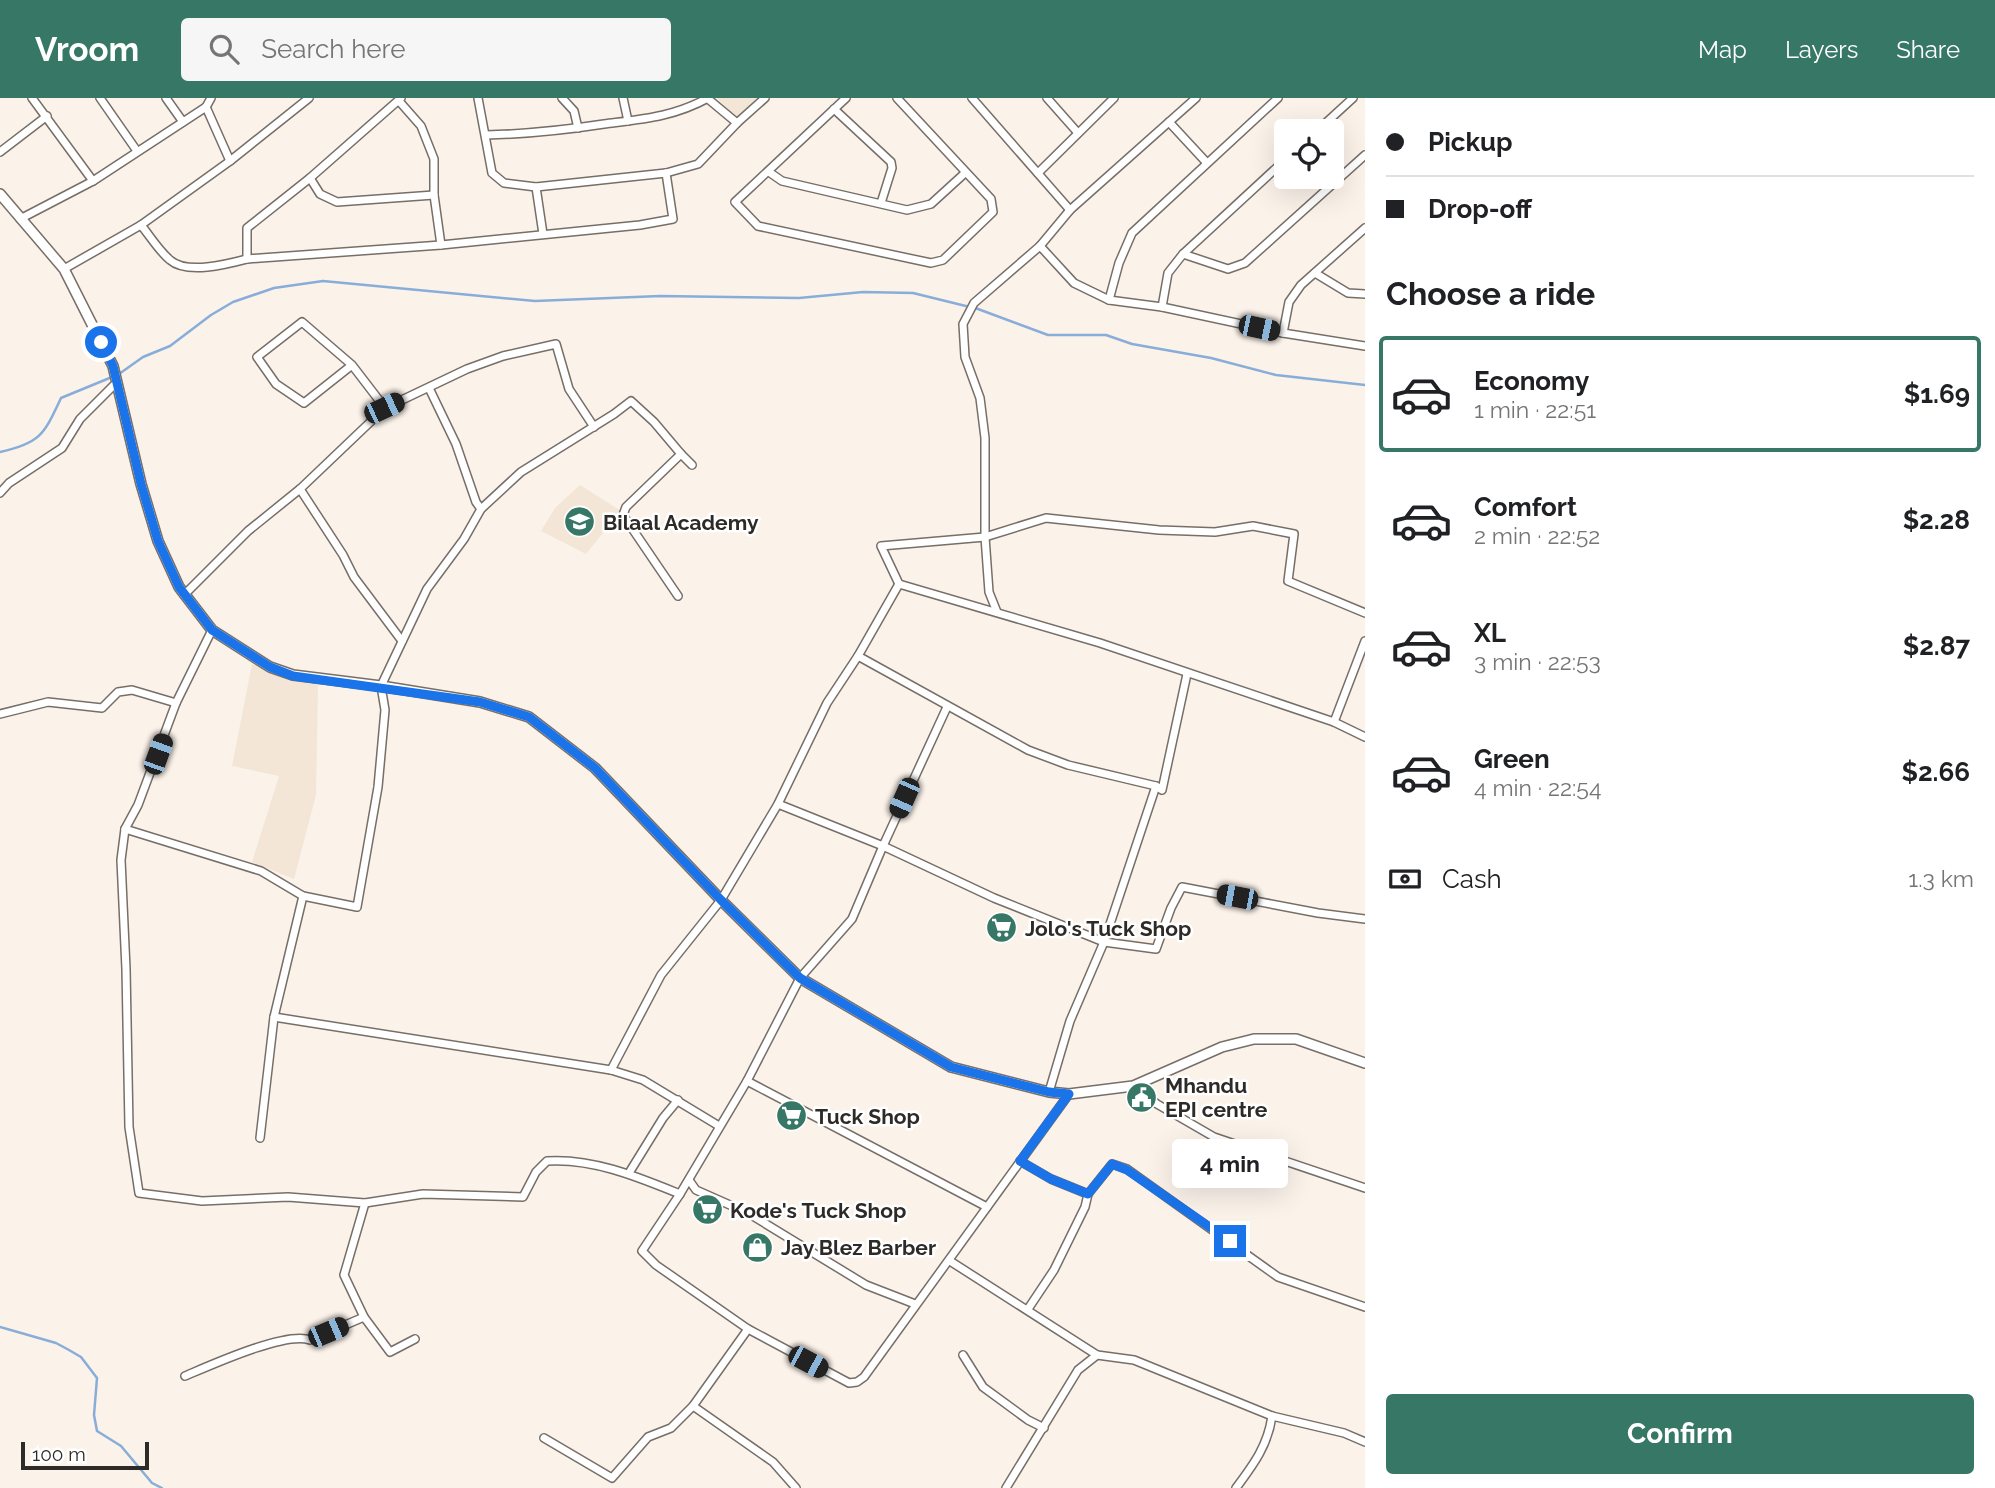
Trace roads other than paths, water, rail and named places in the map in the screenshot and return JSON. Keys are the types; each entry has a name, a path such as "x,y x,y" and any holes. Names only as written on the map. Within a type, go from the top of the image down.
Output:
{"street":[{"path":"32,98 93,181"},
{"path":"100,98 137,150"},
{"path":"166,98 183,121"},
{"path":"20,219 93,181 206,107 211,98"},
{"path":"64,269 141,225 230,161 309,98"},
{"path":"478,98 492,173 504,183 536,187 666,173 698,164 765,98"},
{"path":"562,98 573,111 578,128"},
{"path":"623,98 628,121"},
{"path":"486,135 578,128 663,117 708,98 737,123"},
{"path":"846,98 735,202 758,226 931,263 943,260 992,212 991,199 897,98"},
{"path":"972,98 1070,211"},
{"path":"1047,98 1078,133"},
{"path":"1038,173 1114,98"},
{"path":"997,612 989,592 985,537 985,438 980,398 965,357 963,324 967,313 974,303 1040,246 1070,211 1196,98"},
{"path":"1109,300 1119,263 1132,233 1278,98"},
{"path":"1330,119 1353,98"},
{"path":"247,259 247,228 310,178 400,99 421,125 434,159 434,195 441,245"},
{"path":"206,107 230,161"},
{"path":"834,109 891,162 892,168 881,203"},
{"path":"0,152 47,116"},
{"path":"1169,121 1206,163"},
{"path":"1183,254 1228,270 1245,263 1365,155"},
{"path":"1162,307 1168,273 1183,254 1274,170"},
{"path":"769,172 782,181 907,209 931,204 965,173"},
{"path":"141,225 170,261 181,266 220,267 247,259 441,245 640,225 673,219 666,173"},
{"path":"310,178 320,194 337,202 434,195"},
{"path":"536,187 543,234"},
{"path":"0,194 64,269 113,366 158,541 184,595 212,630 270,667 293,676 381,686 480,702 529,717 595,768 800,978 951,1067 1049,1092 1069,1094 1133,1086 1222,1047 1254,1039 1296,1039 1365,1063"},
{"path":"1283,333 1289,302 1301,285 1365,228"},
{"path":"1040,246 1074,283 1109,300 1162,307 1283,333 1365,346"},
{"path":"1315,273 1348,293 1365,294"},
{"path":"352,365 304,403 276,384 257,357 302,322 352,365 384,408"},
{"path":"184,595 248,531 300,489 384,408 503,356 556,344 569,389 594,427"},
{"path":"0,493 9,483 62,448 80,419 116,383"},
{"path":"429,388 456,444 476,502 481,509"},
{"path":"125,829 261,871 303,896 358,907 379,774 385,710 381,686 427,589 464,539 481,509 521,472 631,401 692,464"},
{"path":"678,596 623,515 626,507 681,454"},
{"path":"300,489 343,555 354,577 402,641"},
{"path":"1365,613 1288,580 1294,534 1252,526 1204,532 1046,518 985,537 881,546 899,584 1101,643 1334,722 1365,737"},
{"path":"611,1070 660,975 721,900 778,804 827,703 858,656 899,584"},
{"path":"212,630 176,704 138,805 125,829 121,860 129,1127 139,1193 202,1201 288,1197 365,1203 423,1195 523,1198 537,1172 547,1161 565,1160 629,1173 680,1194"},
{"path":"1334,722 1365,641"},
{"path":"858,656 1028,750 1068,765 1156,786 1162,790 1187,674"},
{"path":"0,714 48,702 102,708 118,692 132,690 176,704"},
{"path":"947,707 936,726 852,919 800,978 747,1081 689,1180 642,1251 656,1265 748,1329 849,1383 857,1382 864,1377 915,1304 950,1261 1069,1094"},
{"path":"1049,1092 1070,1021 1104,942 1156,786"},
{"path":"778,804 883,846 994,898 1104,942 1156,949 1182,887 1365,919"},
{"path":"260,1138 274,1017 303,896"},
{"path":"274,1017 611,1070 643,1080 719,1126"},
{"path":"747,1081 987,1207"},
{"path":"1133,1086 1157,1104 1214,1137 1365,1188"},
{"path":"629,1173 663,1118 678,1100"},
{"path":"1020,1161 1051,1179 1088,1194"},
{"path":"1028,1309 1054,1270 1088,1194 1112,1164 1127,1170 1278,1277 1365,1307"},
{"path":"689,1180 696,1189 748,1213 866,1285 915,1304"},
{"path":"365,1203 344,1275 364,1317 390,1352 415,1339"},
{"path":"950,1261 1097,1355 1134,1360 1272,1416 1344,1433 1365,1442"},
{"path":"186,1376 265,1345 302,1336 310,1340 364,1317"},
{"path":"544,1438 612,1478 648,1437 671,1428 693,1406 748,1329"},
{"path":"963,1355 983,1387 1028,1420 1044,1428"},
{"path":"1006,1488 1078,1370 1097,1355"},
{"path":"693,1406 774,1462 796,1488"},
{"path":"1236,1488 1261,1454 1270,1432 1272,1416"}],"waterway":[{"path":"119,374 143,357 170,346 233,302 274,288 323,281 535,301 660,296 799,298 863,292 913,293 978,309 1048,335 1106,335 1132,344 1211,358 1276,375 1365,385"},
{"path":"0,452 24,445 40,435 61,398 112,377"},
{"path":"0,1327 56,1343 81,1357 97,1378 94,1415 97,1431 121,1446 152,1483 162,1488"}],"place":[{"name":"Bilaal Academy","path":"580,522"},
{"name":"Jolo's Tuck Shop","path":"1002,928"},
{"name":"Mhandu EPI centre","path":"1142,1097"},
{"name":"Tuck Shop","path":"792,1116"},
{"name":"Kode's Tuck Shop","path":"707,1210"},
{"name":"Jay Blez Barber","path":"758,1247"}]}
